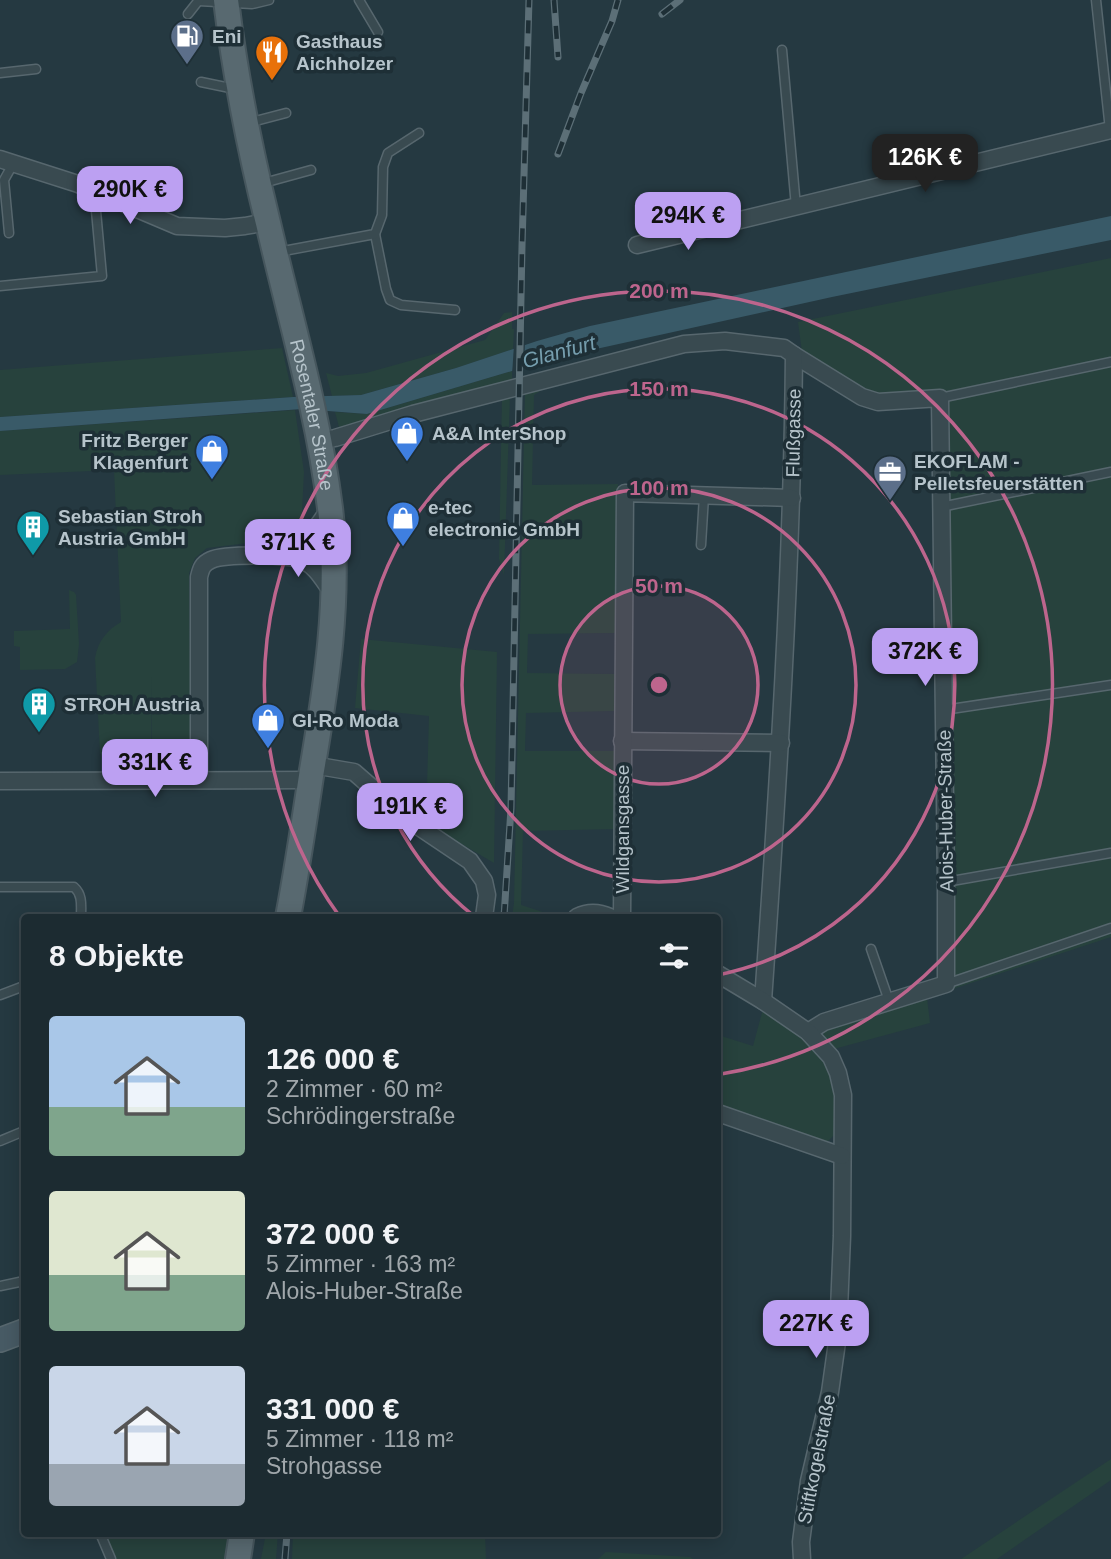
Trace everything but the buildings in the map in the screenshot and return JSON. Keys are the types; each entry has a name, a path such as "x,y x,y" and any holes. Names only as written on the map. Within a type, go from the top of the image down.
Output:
{"main road":[{"name":"Rosentaler Straße","path":"226,1 246,124 267,222 307,380 330,508 333,593 330,647 288,914"},
{"path":"238,1559 241,1537"}],"street":[{"path":"636,245 1111,130"},
{"path":"7,161 78,184 177,226 225,228 267,222"},
{"path":"318,435 335,438 413,414 684,344 725,341 784,348 862,397 878,401 940,398"},
{"name":"Flußgasse","path":"763,1002 781,743 792,498 794,355"},
{"name":"Alois-Huber-Straße","path":"940,398 946,984"},
{"name":"Wildgansgasse","path":"622,914 625,493 792,498"},
{"path":"269,555 299,545 312,535 330,508"},
{"path":"199,780 199,577 202,567 209,561 220,558 269,555 300,559 312,566 333,593"},
{"name":"Wildgansgasse","path":"622,741 781,743"},
{"path":"0,781 199,780 312,772 354,772 409,820 470,861 484,881 487,895 484,914"},
{"name":"Stiftkogelstraße","path":"721,976 808,1032 831,1057 843,1095 838,1335 830,1392 809,1481 801,1542 802,1559"},
{"path":"808,1032 824,1021 946,984"},
{"path":"721,1113 842,1156"}],"lane":[{"path":"188,14 199,0 252,4 270,0"},
{"path":"359,0 377,32"},
{"path":"1096,0 1111,130"},
{"path":"782,50 796,207"},
{"path":"0,73 36,69"},
{"path":"201,82 239,89"},
{"path":"246,124 286,113"},
{"path":"419,133 388,153 383,167 382,215 375,234 386,289 390,300 401,305 455,310"},
{"path":"7,161 4,180 9,233"},
{"path":"259,184 311,170"},
{"path":"0,286 102,276 95,201 97,192"},
{"path":"275,253 375,234"},
{"path":"940,398 1111,362"},
{"path":"941,507 1111,472"},
{"path":"701,545 704,496"},
{"path":"944,710 1111,685"},
{"path":"946,882 1111,853"},
{"path":"0,887 74,887 81,897 81,914"},
{"path":"946,984 1111,928"},
{"path":"872,949 889,1002"},
{"path":"0,995 21,987"},
{"path":"0,1141 21,1132"},
{"path":"0,1286 21,1282"},
{"path":"102,1537 111,1559"}],"green space":[{"path":"1111,258 1111,937 953,989 946,391 890,397 864,390 802,352 798,322"},
{"path":"512,312 513,349 361,395 332,396 326,373 338,376 366,373 485,340 504,313"},
{"path":"282,348 293,397 0,417 0,370"},
{"path":"512,371 512,381 339,427 335,412 367,414"},
{"path":"551,384 534,395 532,485 618,484 617,633 528,634 527,673 616,674 616,711 526,713 525,751 616,751 617,829 523,831 521,905 549,914 512,914 525,391"},
{"path":"510,395 504,575 499,559 502,397"},
{"path":"295,410 304,472 301,532 294,541 276,545 263,541 207,548 195,558 189,573 191,763 180,772 152,773 151,677 151,772 129,772 110,765 100,753 95,658 104,637 121,622 114,470 0,475 0,431"},
{"path":"69,590 76,595 79,644 77,662 65,669 20,670 20,647 14,646 14,631 70,629"},
{"path":"361,639 497,652 494,863 426,823 429,716 355,708"},
{"path":"927,998 930,1023 834,1049 823,1036 825,1028"},
{"path":"763,1009 806,1038 825,1063 835,1084 835,1134 828,1141 818,1141 721,1106 721,1036 753,1046"},
{"path":"1111,1459 1111,1480 997,1559 961,1559"},
{"path":"108,1537 228,1537 225,1559 116,1559"},
{"path":"265,1537 278,1537 276,1559 261,1559"},
{"path":"293,1537 485,1537 486,1559 292,1559"},
{"path":"606,1552 690,1557 693,1559 598,1559"}],"water":[{"name":"Glanfurt","path":"1111,216 1111,240 832,297 546,360 367,414 302,409 0,431 0,417 293,397 361,395 590,326"}],"pier":[{"path":"525,341 524,371 512,375 514,345"}],"railway":[{"path":"504,914 511,808 529,0"},
{"path":"554,0 558,57"},
{"path":"558,154 618,0"},
{"path":"662,14 680,0"},
{"path":"285,1559 287,1537"}],"place":[{"name":"Eni","path":"187,66"},
{"name":"Gasthaus Aichholzer","path":"272,82"},
{"name":"A&A InterShop","path":"407,463"},
{"name":"Fritz Berger Klagenfurt","path":"212,481"},
{"name":"EKOFLAM - Pelletsfeuerstätten","path":"890,502"},
{"name":"e-tec electronic GmbH","path":"403,548"},
{"name":"Sebastian Stroh Austria GmbH","path":"33,557"},
{"name":"STROH Austria","path":"39,734"},
{"name":"GI-Ro Moda","path":"268,750"}]}
